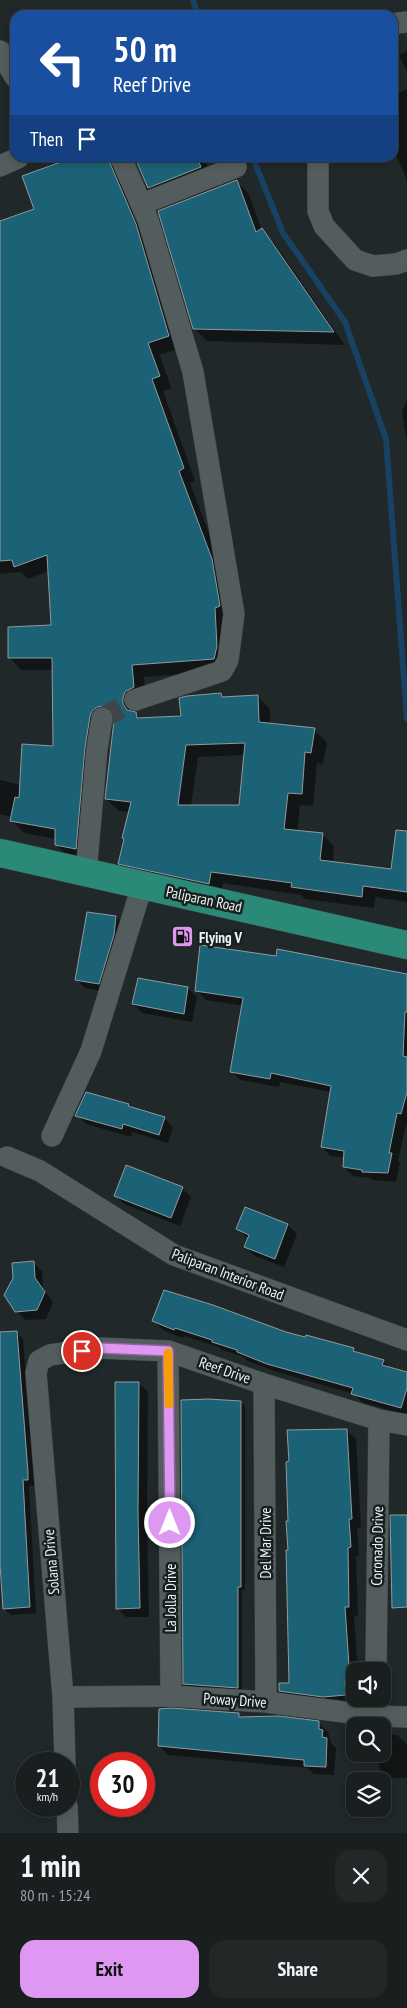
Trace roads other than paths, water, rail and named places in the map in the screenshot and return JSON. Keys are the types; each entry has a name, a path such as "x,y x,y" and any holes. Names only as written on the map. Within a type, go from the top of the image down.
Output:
{"main road":[{"name":"Paliparan Road","path":"0,853 407,945"}],"street":[{"path":"0,51 10,68"},
{"path":"123,162 142,204 193,372 234,624 228,660 222,671 135,700"},
{"path":"318,162 318,211 324,226 355,260 373,266 396,264 407,260"},
{"path":"142,204 236,167"},
{"path":"86,873 97,749 102,718"},
{"path":"52,1136 90,1051 142,886"},
{"name":"Paliparan Interior Road","path":"7,1157 40,1171 174,1255 407,1340"},
{"name":"Reef Drive","path":"39,1361 50,1355 99,1348 168,1351 264,1384 379,1420 407,1425"},
{"name":"La Jolla Drive","path":"168,1351 171,1696"},
{"name":"Solana Drive","path":"39,1361 36,1373 63,1697 65,1752"},
{"name":"Del Mar Drive","path":"264,1384 266,1702"},
{"name":"Coronado Drive","path":"376,1662 379,1420"},
{"name":"Poway Drive","path":"63,1697 171,1696 346,1706"},
{"name":"Poway Drive","path":"375,1707 407,1717"},
{"path":"67,1817 68,1833"}],"waterway":[{"path":"193,0 196,10"},
{"path":"255,162 283,233 345,322 386,439 407,719"}],"tunnel":[{"path":"102,718 135,700"}],"place":[{"name":"Flying V","path":"183,937"}]}
